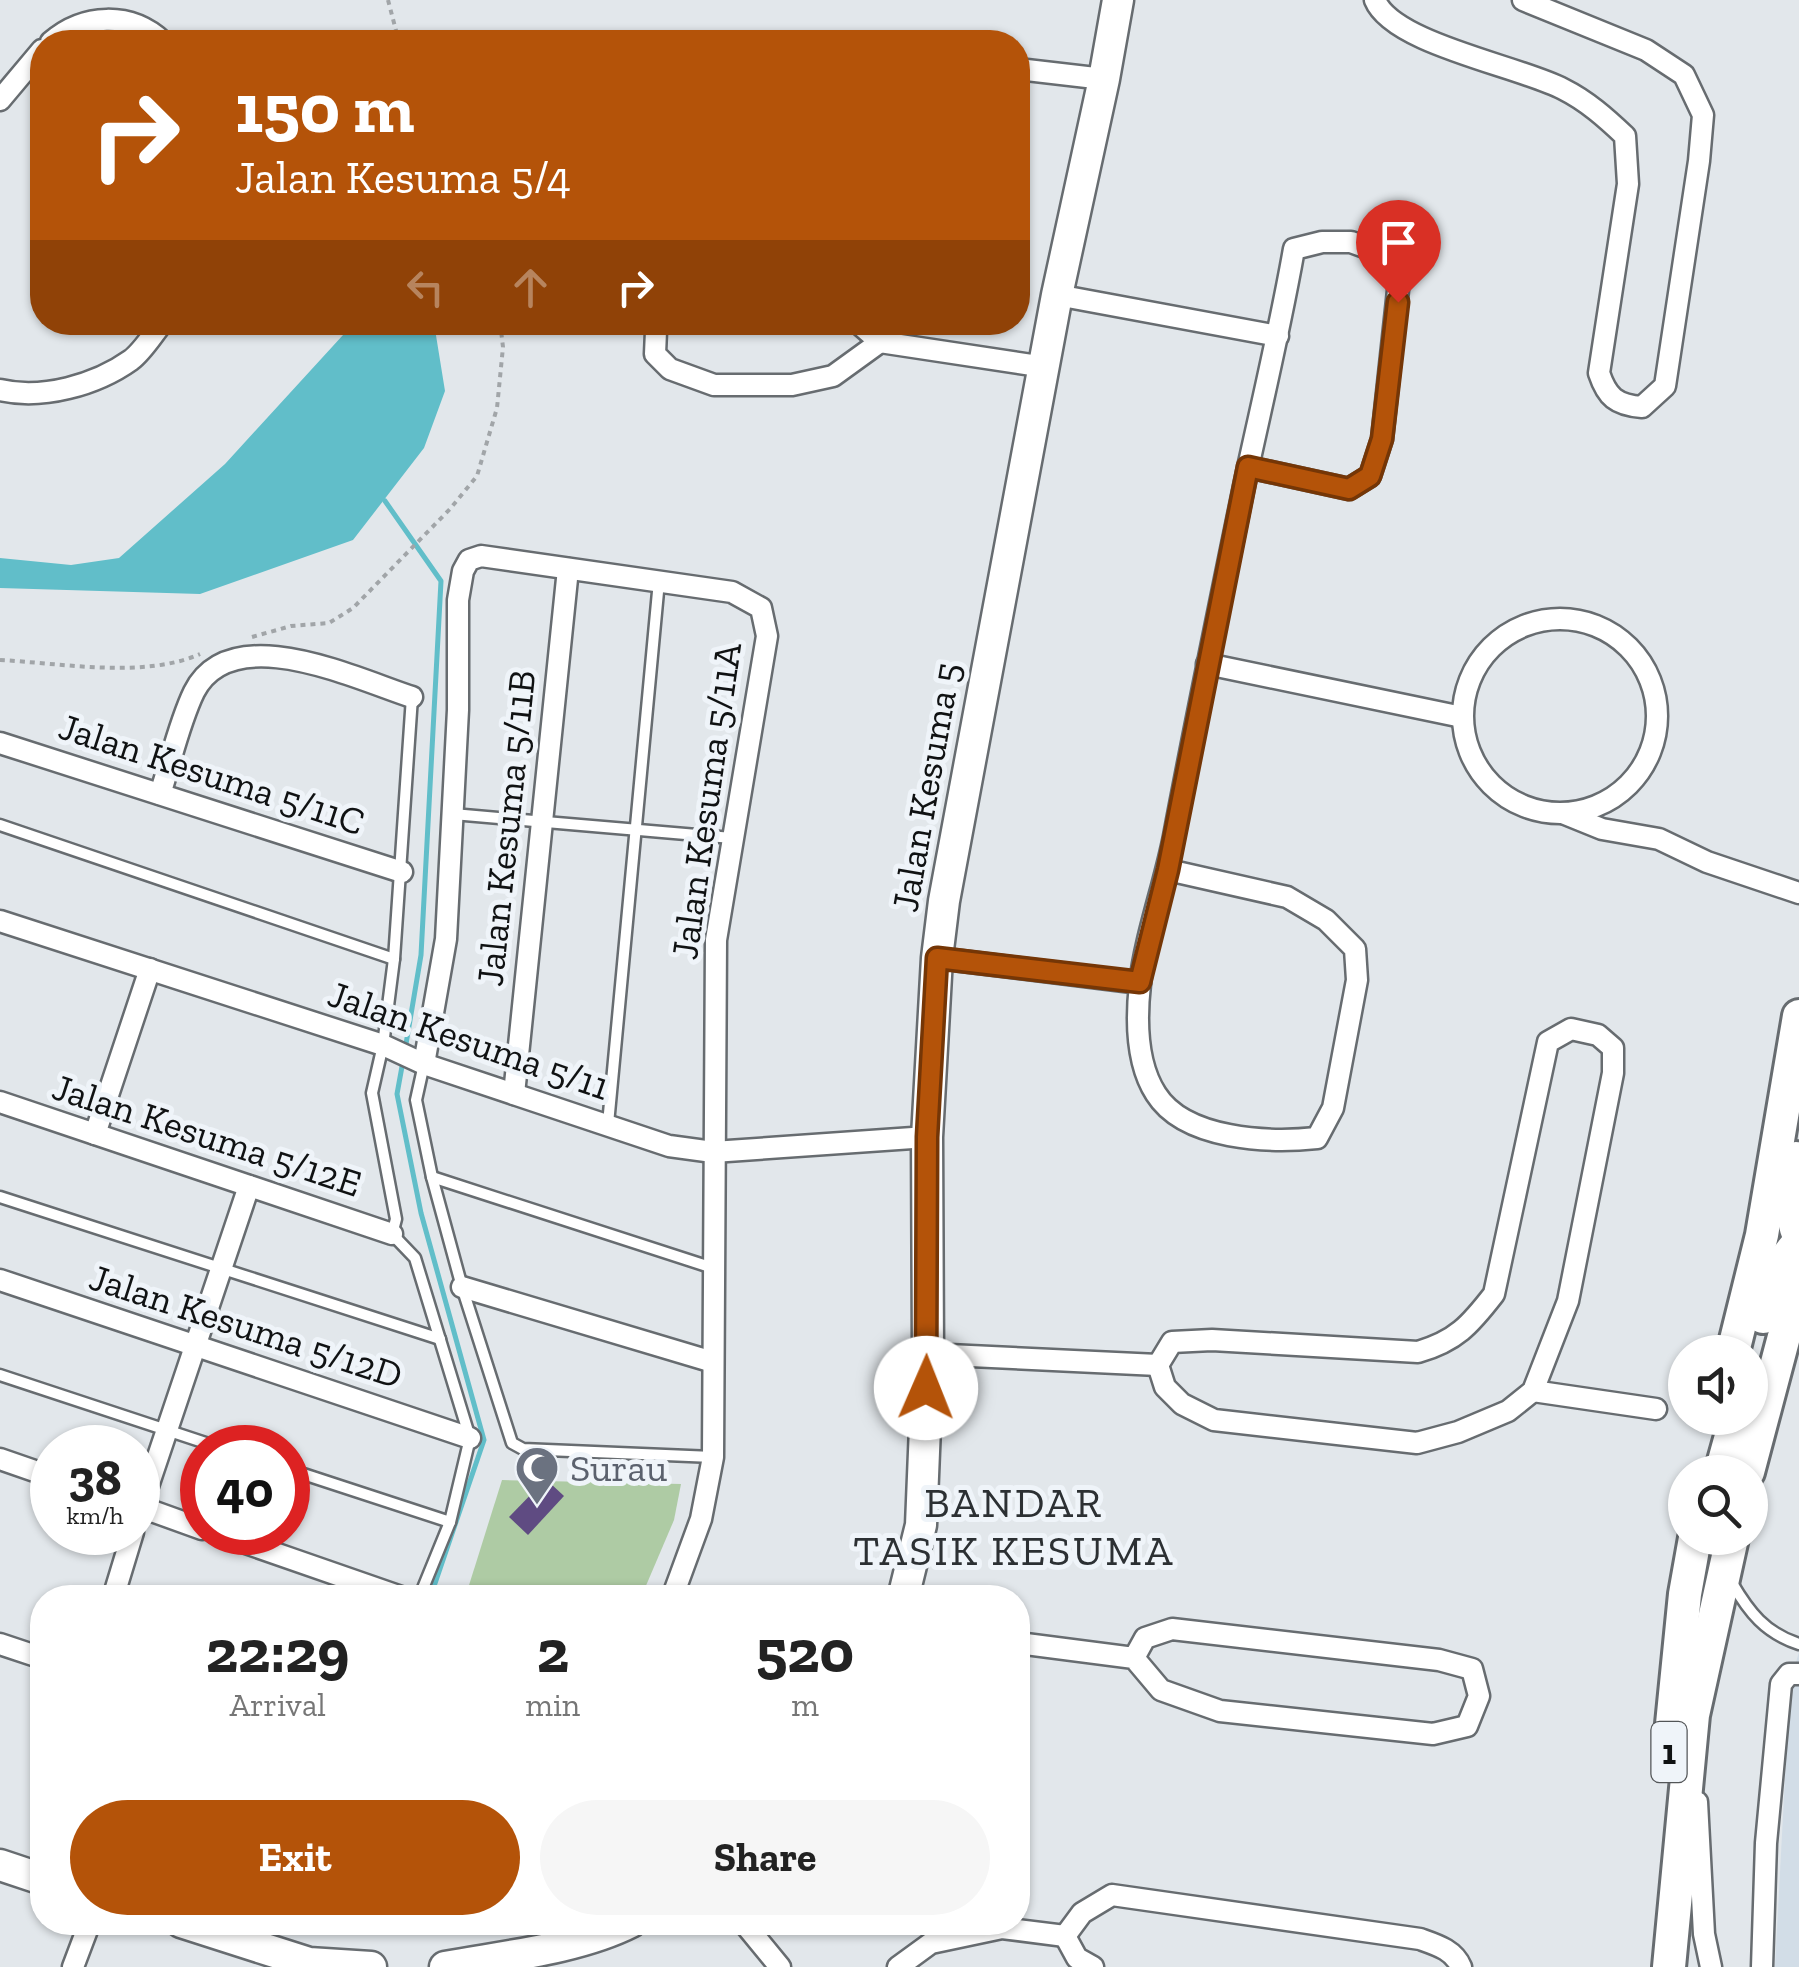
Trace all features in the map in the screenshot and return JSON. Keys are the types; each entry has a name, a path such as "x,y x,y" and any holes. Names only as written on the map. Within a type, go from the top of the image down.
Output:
{"main road":[{"path":"1737,1335 1762,1235 1799,1016"},
{"path":"1758,1335 1774,1277 1799,1239 1792,1221 1791,1194 1799,1136"},
{"path":"1753,1455 1799,1280"},
{"path":"1760,1455 1799,1356"},
{"name":"1","path":"1648,1967 1692,1555"},
{"name":"1","path":"1669,1967 1694,1715 1729,1555"}],"street":[{"name":"Jalan Kesuma 5","path":"906,1585 921,1525 928,1354 927,1137 944,901 1056,296 1118,0"},
{"path":"1375,0 1392,23 1561,88 1598,110 1625,136 1628,184 1599,372 1605,392 1621,406 1642,407 1665,386 1700,161 1702,115 1684,75 1646,50 1523,0"},
{"path":"66,30 103,18 142,30"},
{"path":"0,100 30,64"},
{"path":"1030,70 1104,78"},
{"path":"1168,870 1287,897 1326,920 1355,949 1357,980 1332,1108 1317,1138 1290,1141 1211,1132 1178,1118 1156,1094 1140,1053 1140,982 1168,870 1206,664 1294,249 1322,242 1351,242 1381,253 1399,281 1382,439 1370,476 1349,489 1248,467"},
{"path":"1056,296 1278,336"},
{"path":"0,390 46,394 94,380 133,359 152,335"},
{"path":"656,335 655,354 670,370 714,385 792,385 834,376 880,342"},
{"path":"872,335 880,342 1044,367"},
{"name":"Jalan Kesuma 5/11A","path":"404,1055 446,939 454,814 458,600 463,571 470,560 482,556 732,592 761,608 767,636 716,940 713,1457 701,1519 677,1585"},
{"name":"Jalan Kesuma 5/11B","path":"514,1094 568,570"},
{"path":"1564,814 1595,807 1622,792 1642,768 1655,740 1657,707 1648,675 1629,648 1602,629 1587,624 1571,620 1538,621 1507,634 1482,656 1467,684 1462,717 1467,748 1482,775 1505,797 1533,810 1564,814 1602,829 1659,839 1708,862 1799,893"},
{"path":"160,794 194,692 208,673 229,662 254,656 284,656 412,697"},
{"path":"1206,664 1462,717"},
{"name":"Jalan Kesuma 5/11C","path":"0,743 402,872"},
{"name":"Jalan Kesuma 5/11","path":"0,921 669,1146 713,1152 927,1137"},
{"path":"937,958 1140,982"},
{"path":"95,1134 150,969"},
{"path":"1571,1029 1598,1036 1613,1048 1613,1073 1568,1301 1532,1391 1508,1411 1458,1432 1417,1443 1214,1420 1182,1404 1166,1387 1158,1365 1172,1342 1212,1340 1418,1352 1446,1344 1474,1322 1494,1294 1548,1042 1571,1029"},
{"name":"Jalan Kesuma 5/12E","path":"0,1102 392,1234"},
{"path":"160,1453 250,1186"},
{"name":"Jalan Kesuma 5/12D","path":"0,1280 470,1438"},
{"path":"462,1287 713,1362"},
{"path":"928,1354 1158,1365"},
{"path":"1532,1391 1656,1409"},
{"path":"0,1459 30,1469"},
{"path":"117,1585 125,1555"},
{"path":"280,1555 367,1585"},
{"path":"1030,1645 1134,1658 1161,1690 1220,1710 1434,1734 1466,1726 1480,1696 1472,1669 1440,1660 1172,1629 1145,1638 1134,1658"},
{"path":"0,1644 30,1654"},
{"path":"1762,1967 1766,1843 1790,1679"},
{"path":"1694,1715 1704,1934 1711,1967"},
{"path":"0,1866 30,1875"},
{"path":"1065,1936 1082,1913 1112,1896 1420,1939 1444,1947 1461,1967"},
{"path":"1030,1932 1065,1936"},
{"path":"73,1967 85,1935"},
{"path":"218,1935 292,1962 371,1967"},
{"path":"445,1967 597,1935"},
{"path":"754,1935 780,1967"},
{"path":"898,1967 931,1943 969,1935"},
{"path":"1065,1936 1078,1958 1094,1967"}],"lane":[{"path":"608,1126 659,581"},
{"path":"412,697 394,958 404,1055 462,1287 512,1443 523,1449 713,1457"},
{"path":"454,814 732,838"},
{"path":"0,825 394,958"},
{"path":"404,1055 372,1093 396,1218 392,1234 415,1258 470,1438 450,1522 424,1585"},
{"path":"432,1177 713,1268"},
{"path":"0,1197 440,1339"},
{"path":"0,1375 180,1434"},
{"path":"310,1476 450,1522"},
{"path":"1726,1573 1750,1614 1776,1635 1799,1644"}],"path":[{"path":"388,0 396,30"},
{"path":"254,636 291,626 329,623 353,608 477,476 498,408 502,335"},
{"path":"0,660 151,668 199,654"}],"shaded area":[{"path":"1799,1652 1799,1967 1775,1967 1790,1683"}],"green space":[{"path":"502,1480 681,1484 674,1520 646,1585 469,1585"}],"water":[{"path":"343,335 436,335 445,391 424,448 353,540 200,594 0,588 0,558 71,565 119,558 225,464"}],"building":[{"name":"Surau","path":"543,1482 550,1483 564,1496 528,1535 509,1517"}],"waterway":[{"path":"385,501 441,581 421,955 405,1050"},
{"path":"403,1061 397,1094 421,1213 484,1440 434,1585"}],"place":[{"name":"Surau","path":"537,1506"}],"district":[{"name":"BANDAR TASIK KESUMA","path":"1014,1526"}],"route":[{"path":"926,1388 927,1137 937,958 1140,982 1168,870 1248,467 1349,489 1370,476 1382,439 1398,302"}]}
